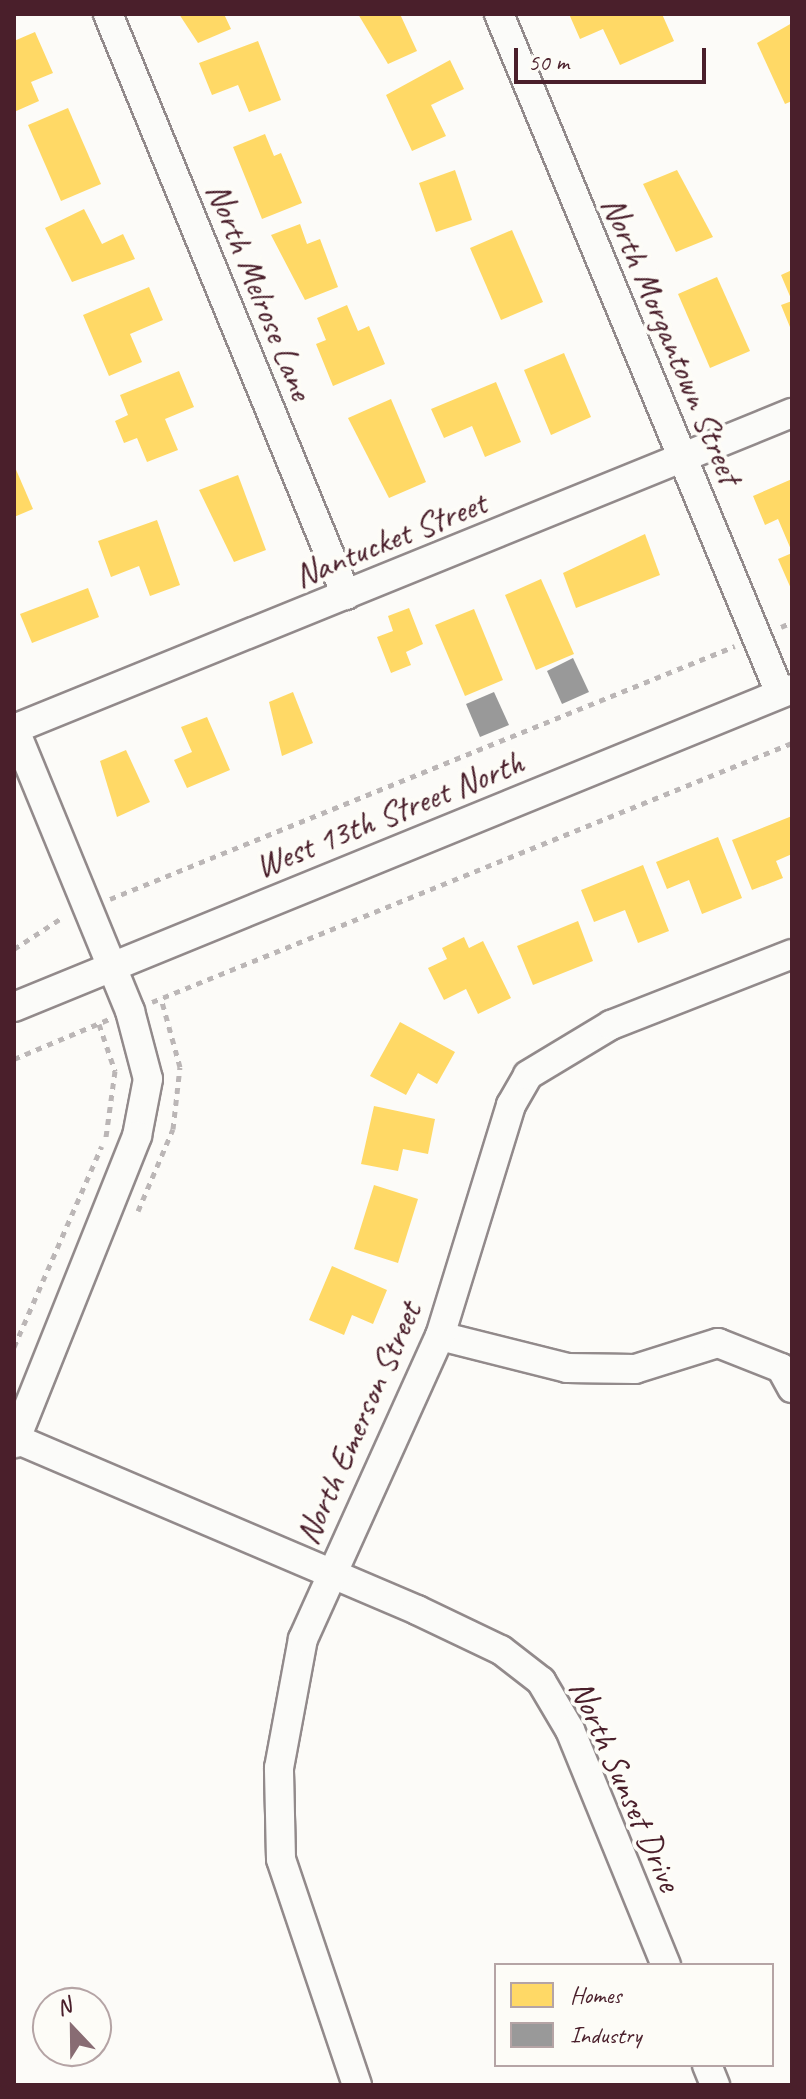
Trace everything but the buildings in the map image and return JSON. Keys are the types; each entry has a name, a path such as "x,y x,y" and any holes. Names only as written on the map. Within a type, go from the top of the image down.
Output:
{"street":[{"name":"North Melrose Lane","path":"108,14 346,595"},
{"name":"North Morgantown Street","path":"499,14 757,637 786,691"},
{"name":"Nantucket Street","path":"14,729 792,413"},
{"name":"West 13th Street North","path":"14,1007 786,691"},
{"path":"14,729 130,1011 148,1079 146,1106 15,1440"},
{"name":"North Emerson Street","path":"357,2085 281,1859 286,1707 330,1575 440,1336 511,1105 528,1075 611,1025 792,954"},
{"path":"440,1336 567,1368 635,1369 718,1343 781,1368 792,1388"},
{"name":"North Sunset Drive","path":"15,1440 501,1650 541,1681 570,1730 665,1963"}],"path":[{"path":"14,949 87,907 792,622"},
{"path":"14,1059 792,743"},
{"path":"14,1347 106,1136 115,1071 99,1024"}]}
